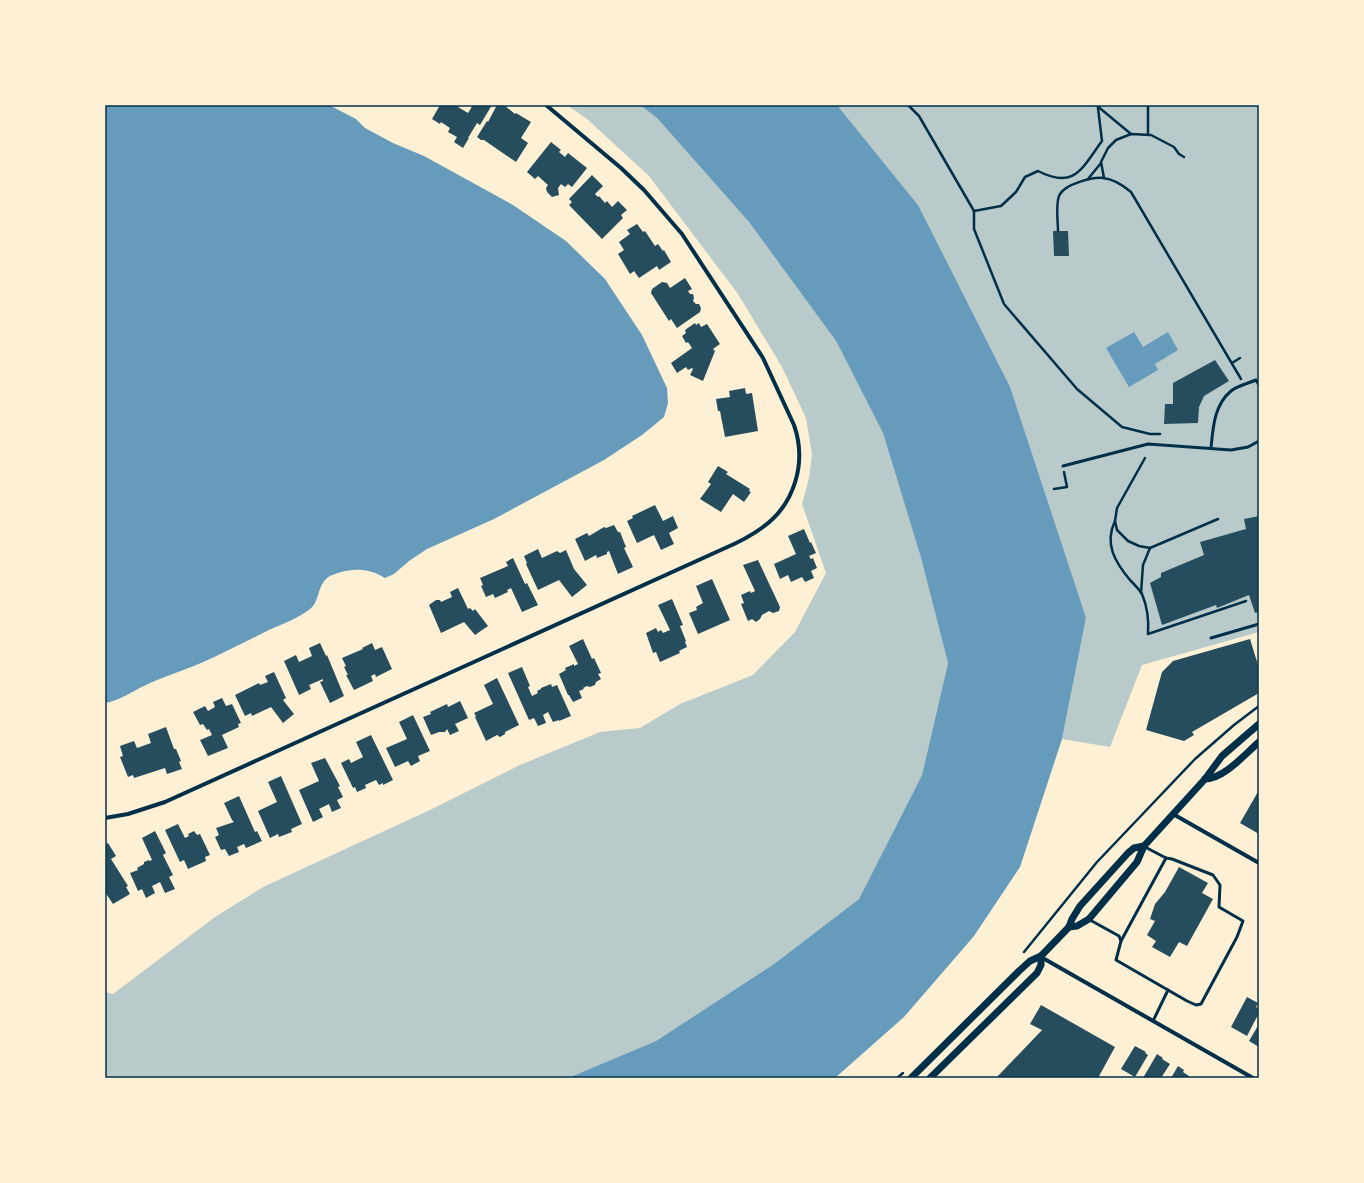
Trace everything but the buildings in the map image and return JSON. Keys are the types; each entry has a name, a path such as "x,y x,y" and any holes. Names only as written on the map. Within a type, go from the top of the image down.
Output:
{"street":[{"path":"105,818 128,814 171,800 736,543 764,526 782,509 796,481 800,456 798,435 763,358 682,234 644,190 615,163 546,105"},
{"path":"1069,927 1077,926 1089,919 1138,862 1144,846 1205,779 1222,756 1259,724"},
{"path":"1205,779 1213,779 1226,771 1256,749 1259,742"},
{"path":"1173,814 1259,862"},
{"path":"911,1078 1019,970 1030,961 1040,956 1069,927 1072,918 1080,906 1134,848 1144,846"},
{"path":"1040,956 1253,1078"},
{"path":"930,1078 1037,973 1041,965 1040,956"}],"lane":[{"path":"1211,448 1213,428 1219,405 1231,390 1256,380 1259,385"},
{"path":"1062,466 1148,444 1231,450 1248,447 1259,440"},
{"path":"1211,638 1259,624"},
{"path":"1144,846 1166,858 1213,875 1220,885 1219,907 1243,921 1201,1004 1196,1004 1168,990 1116,960 1121,941 1166,858"},
{"path":"1089,919 1119,936 1121,941"},
{"path":"1152,1021 1168,990"}],"path":[{"path":"908,105 919,116 974,211 974,229 1004,304 1077,389 1122,427 1150,434 1160,434"},
{"path":"974,211 1001,206 1016,192 1025,177 1038,171 1050,177 1066,179 1079,173 1102,141 1097,106"},
{"path":"1097,106 1131,134"},
{"path":"1148,106 1148,135"},
{"path":"1088,180 1101,162 1108,148 1116,140 1131,134 1151,135 1174,147 1184,157"},
{"path":"1101,162 1104,178"},
{"path":"1058,231 1058,200 1060,194 1066,188 1088,180 1104,178 1123,185 1131,192 1240,377"},
{"path":"1231,363 1240,358"},
{"path":"1141,593 1119,565 1113,554 1110,538 1117,508 1145,458"},
{"path":"1054,489 1067,487 1062,466"},
{"path":"1115,521 1118,530 1128,541 1139,546 1150,548 1218,519"},
{"path":"1150,548 1143,565 1141,593 1146,610 1148,634 1246,601"},
{"path":"1024,952 1097,862 1195,759 1234,725 1259,706"},
{"path":"897,1078 903,1072"}],"shaded area":[{"path":"567,105 640,105 657,118 749,222 836,341 883,433 921,558 948,663 922,775 859,899 774,964 656,1041 568,1078 105,1078 105,992 113,994 215,917 263,887 432,809 520,765 600,732 640,728 680,704 753,675 795,632 826,573 802,504 809,478 812,454 806,418 782,367 738,294 649,176 587,119"},
{"path":"837,105 1259,105 1259,632 1142,665 1110,747 1062,739 1086,618 918,205"}],"water":[{"path":"105,105 329,105 356,119 365,128 393,143 424,156 513,205 566,241 605,279 642,335 667,388 668,403 664,417 642,435 604,460 494,519 427,549 409,561 394,574 385,578 365,570 351,570 330,576 323,583 313,606 300,616 210,659 105,703"},
{"path":"640,105 837,105 918,205 1010,387 1086,618 1062,739 1020,867 974,936 904,1017 835,1078 568,1078 656,1041 774,964 859,899 922,775 948,663 921,558 883,433 836,341 749,222 657,118"},
{"path":"1134,332 1143,347 1168,332 1178,350 1155,364 1158,370 1129,387 1106,348"}]}
